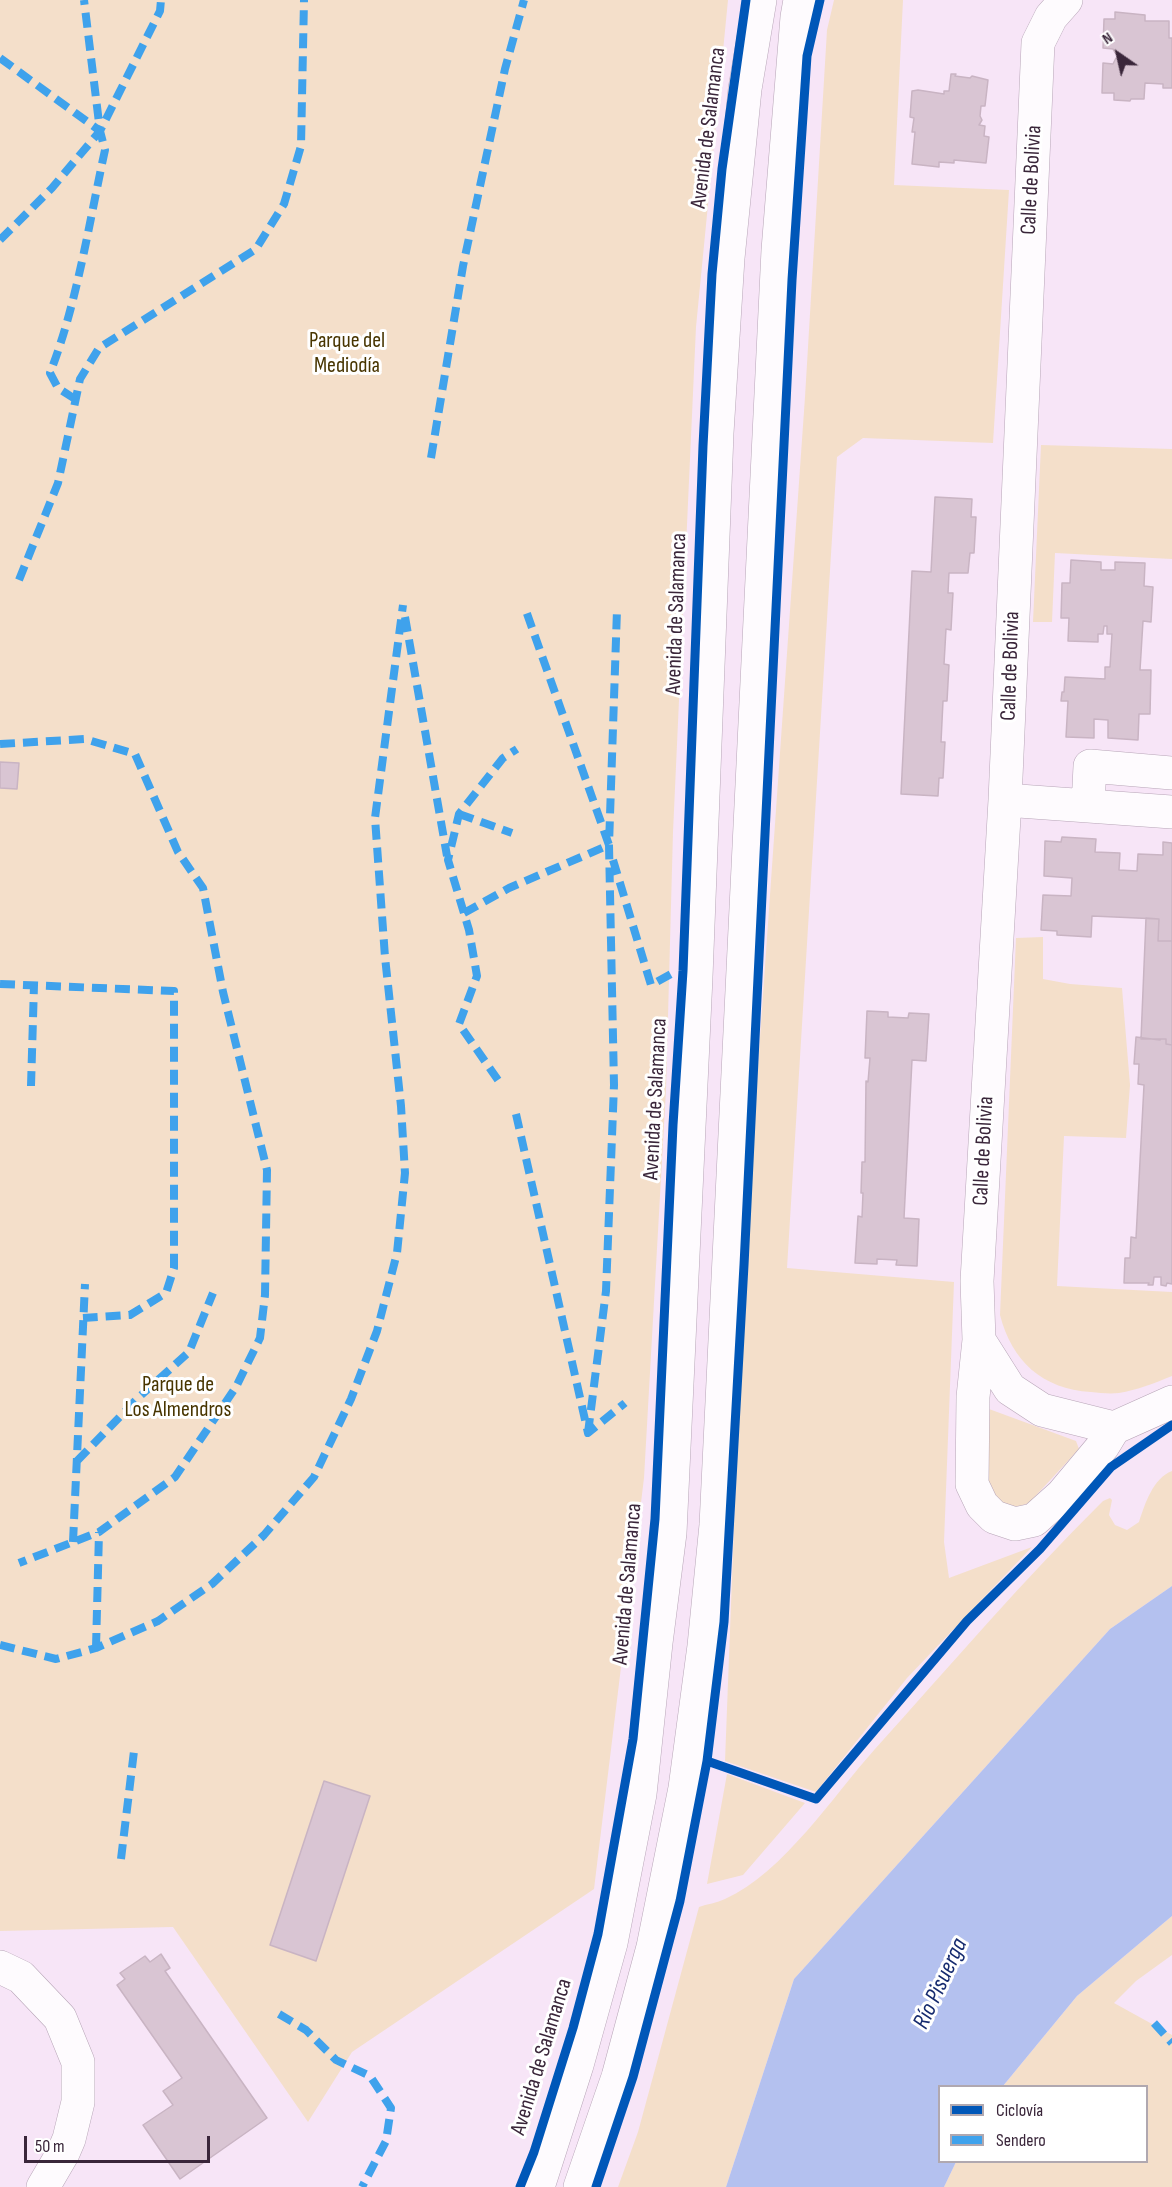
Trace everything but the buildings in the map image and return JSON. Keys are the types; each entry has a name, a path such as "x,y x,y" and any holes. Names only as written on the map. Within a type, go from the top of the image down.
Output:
{"main road":[{"name":"Avenida de Salamanca","path":"538,2187 577,2065 611,1943 640,1794 670,1533 696,977 717,433 728,258 746,89 760,0"},
{"path":"580,2187 618,2078 653,1947 685,1788 704,1646 716,1525 778,250 800,0"},
{"name":"Calle de Bolivia","path":"1066,0 1051,17 1038,43 1005,800 977,1281 979,1340 973,1397 972,1484 982,1505 994,1517 1015,1524 1034,1520 1062,1495 1103,1446 1114,1428"},
{"path":"1088,806 1090,766 1172,773"},
{"path":"1005,800 1172,812"},
{"path":"979,1340 1010,1389 1042,1410 1114,1428 1172,1402"},
{"path":"0,1967 21,1977 60,2018 78,2062 78,2103 69,2139 43,2187"}],"green space":[{"name":"Parque del Mediodía","path":"0,0 728,0 696,327 673,832 666,1090 644,1478 594,1889 352,2052 308,2122 173,1927 0,1931"},
{"path":"834,0 903,0 894,185 1009,190 993,443 863,438 837,457 787,1268 954,1282 944,1542 949,1578 1032,1547 907,1678 816,1792 725,1761 744,1265 805,397 827,30"},
{"path":"1041,445 1172,449 1172,559 1055,553 1052,622 1033,622"},
{"path":"1043,937 1043,979 1070,984 1122,988 1130,1085 1126,1138 1064,1136 1057,1286 1172,1292 1172,1376 1119,1393 1074,1390 1044,1378 1021,1359 1012,1346 1000,1315 1016,938"},
{"path":"989,1409 1076,1441 1079,1449 1029,1503 1015,1508 1000,1505 986,1477"},
{"path":"1172,1471 1172,1586 1110,1629 794,1979 726,2187 618,2187 638,2132 699,1907 722,1900 746,1887 787,1853 875,1749 987,1624 1103,1501 1110,1498 1112,1500 1109,1515 1115,1525 1127,1530 1139,1522 1155,1485 1165,1474"},
{"path":"727,1774 805,1803 743,1875 707,1884"},
{"path":"1172,1916 1172,1955 1136,1981 1114,2003 1172,2035 1172,2187 944,2187 956,2163 1148,2163 1148,2085 1004,2085 1077,1996"}],"water":[{"name":"Río Pisuerga","path":"1172,1586 1172,1916 1077,1996 1004,2085 938,2085 938,2163 956,2163 944,2187 726,2187 794,1979 1110,1629"}],"marked path":[{"path":"75,399 58,388 50,373 75,291 105,150 100,131 84,0"},
{"path":"0,240 52,188 100,131 160,11 161,0"},
{"path":"19,580 58,483 80,379 99,348 256,249 284,204 301,146 304,0"},
{"path":"431,458 463,266 505,69 524,0"},
{"path":"0,58 100,131"},
{"path":"0,1645 56,1659 96,1648 158,1621 212,1584 264,1535 314,1477 351,1399 377,1331 397,1253 405,1173 375,818 403,605"},
{"path":"464,913 509,888 609,845 525,608"},
{"path":"588,1433 606,1291 614,1085 609,845 617,610"},
{"path":"405,617 447,856"},
{"path":"0,744 85,739 135,754 178,852 203,888 223,992 267,1170 265,1295 260,1338 236,1387 175,1477 99,1532 19,1563"},
{"path":"498,1080 459,1024 477,976 469,930 448,860 459,814 503,758 517,749"},
{"path":"459,814 512,833"},
{"path":"613,860 651,985 671,974"},
{"path":"0,984 174,991 174,1268 166,1293 130,1315 83,1318"},
{"path":"31,1086 34,985"},
{"path":"516,1114 588,1433 625,1403"},
{"path":"73,1542 85,1284"},
{"path":"77,1461 138,1398 189,1352 213,1293"},
{"path":"96,1648 99,1532"},
{"path":"121,1859 134,1751"},
{"path":"279,2014 306,2030 336,2060 370,2076 391,2108 386,2141 362,2187"},
{"path":"1154,2023 1172,2043"}],"cycle path":[{"path":"520,2187 534,2152 573,2028 598,1934 633,1739 655,1519 673,1125 683,971 703,446 712,274 722,169 746,0"},
{"path":"596,2187 633,2077 680,1901 707,1761 724,1622 744,1265 792,280 807,56 820,0"},
{"path":"707,1761 816,1799 967,1621 1040,1549 1111,1467 1172,1425"}],"park label":[{"name":"Parque de Los Almendros","path":"178,1398"}]}
